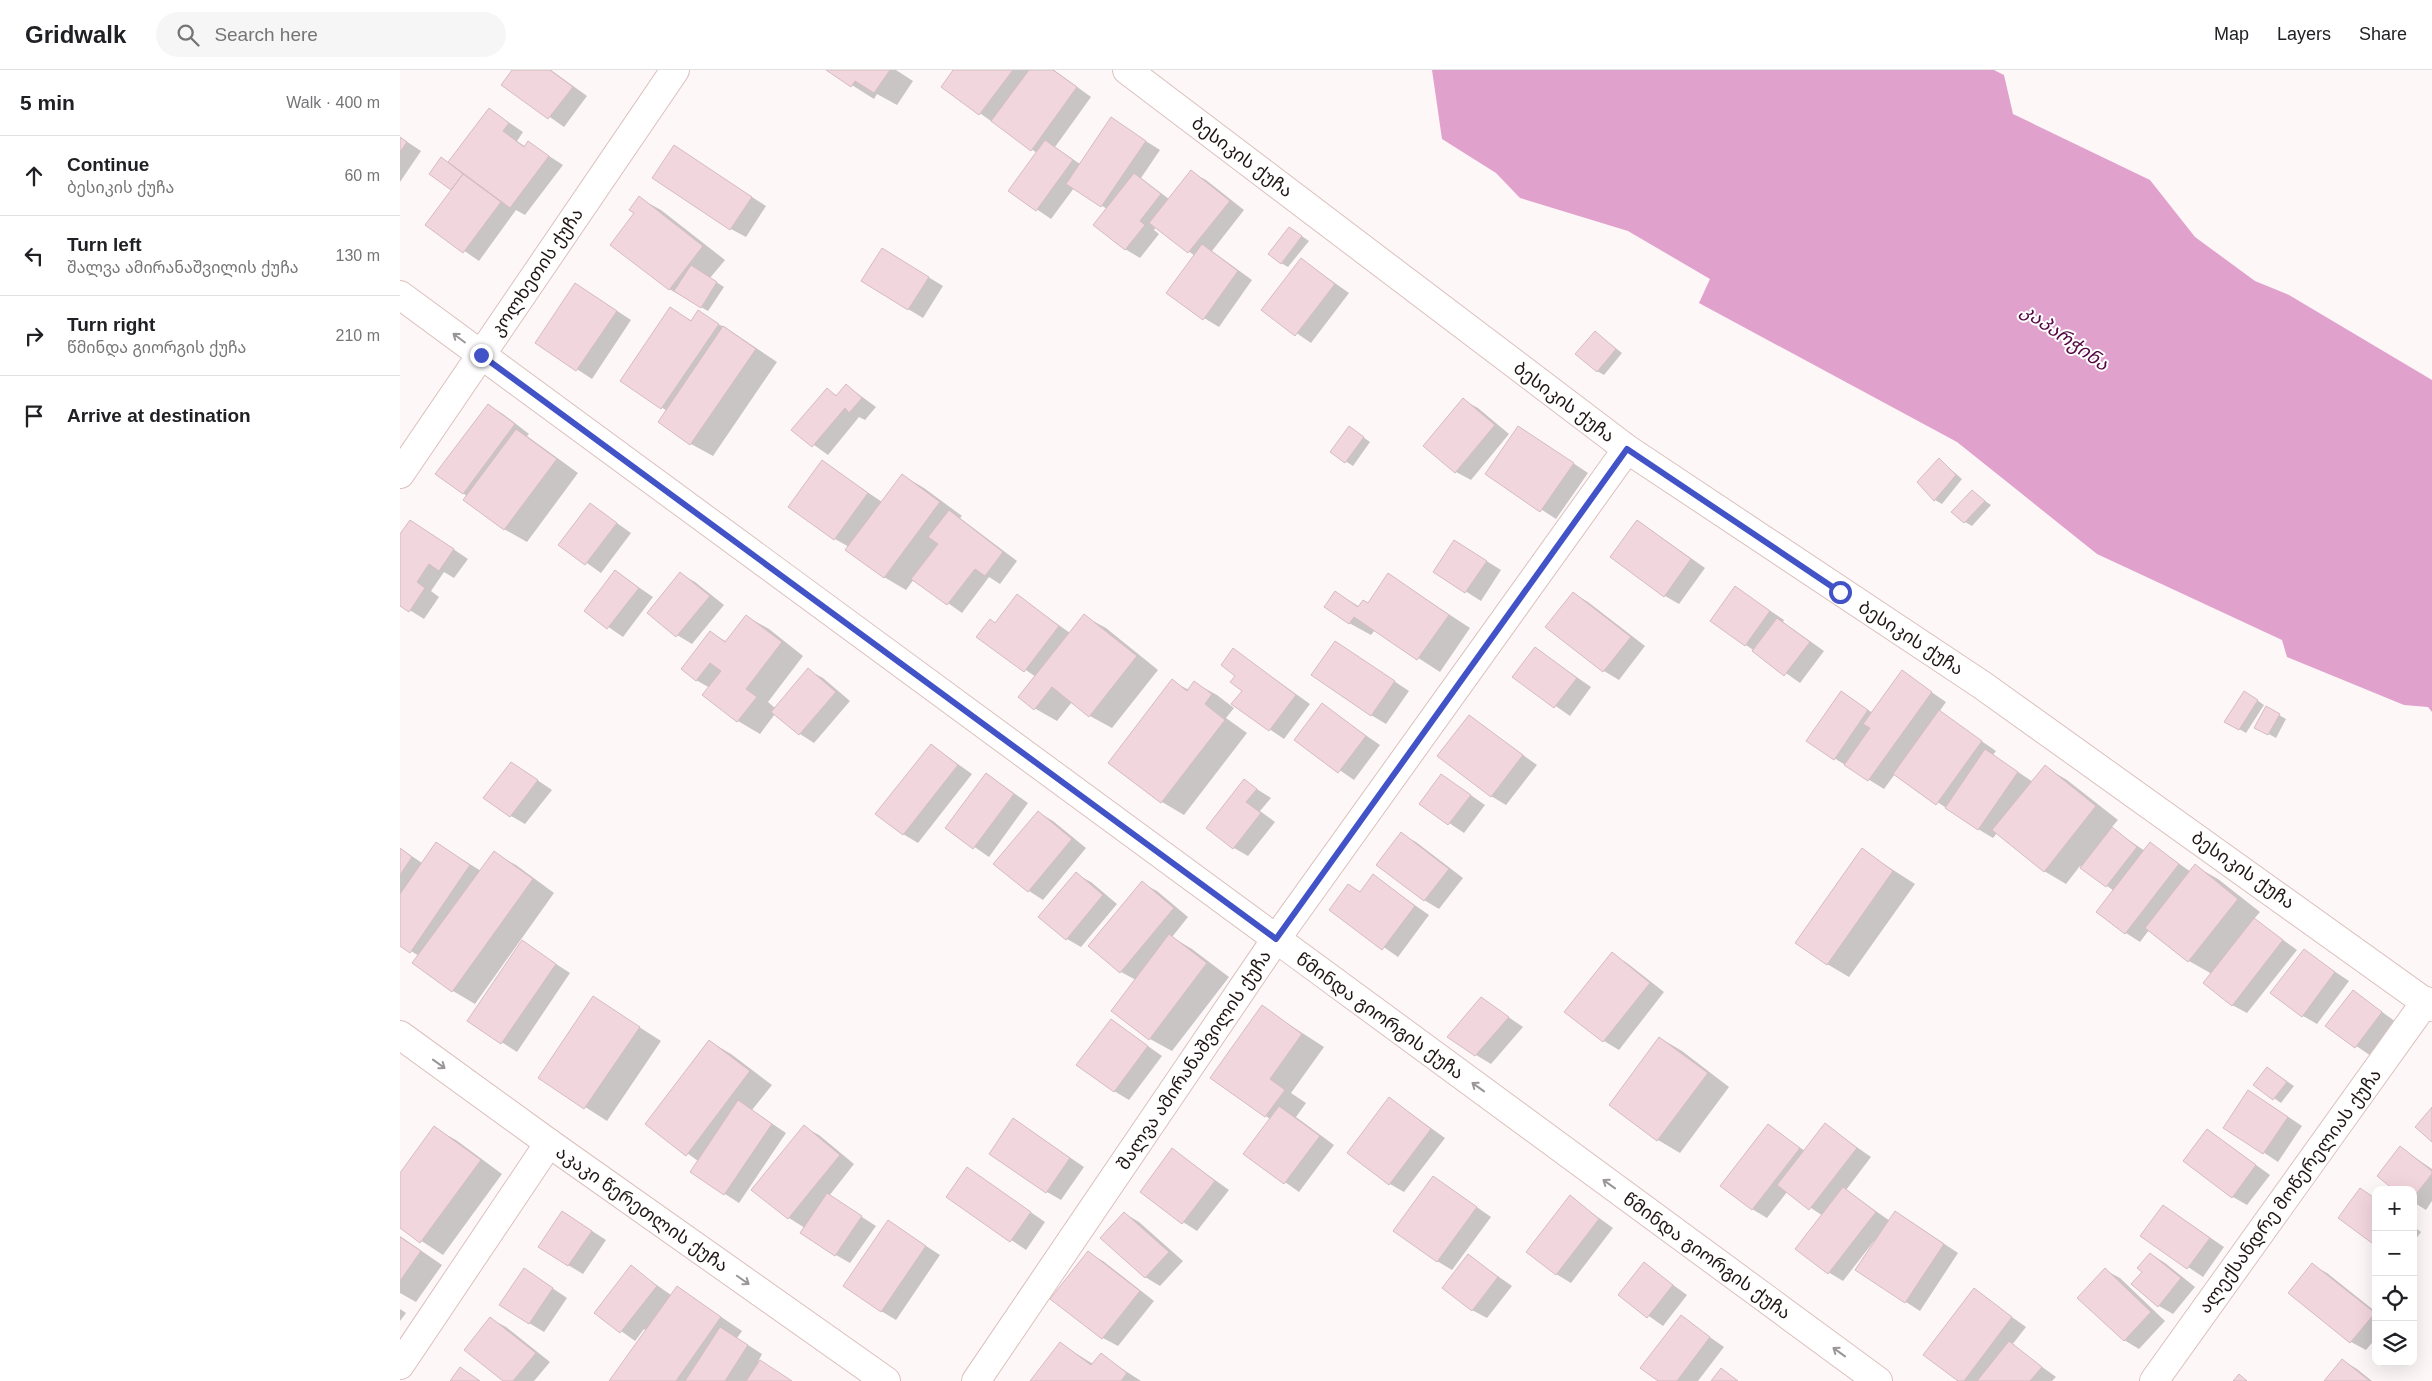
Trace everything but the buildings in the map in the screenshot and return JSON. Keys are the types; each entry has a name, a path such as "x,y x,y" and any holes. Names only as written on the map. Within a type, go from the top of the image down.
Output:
{"street":[{"name":"კოლხეთის ქუჩა","path":"400,474 675,70"},
{"name":"ბესიკის ქუჩა","path":"1127,70 1627,449 1982,684 2429,1004"},
{"name":"წმინდა გიორგის ქუჩა","path":"400,295 1878,1381"},
{"name":"შალვა ამირანაშვილის ქუჩა","path":"976,1381 1276,939 1627,449"},
{"name":"ალექსანდრე მოწერელიას ქუჩა","path":"2154,1381 2429,1004"},
{"name":"აკაკი წერეთლის ქუჩა","path":"400,1035 549,1143 886,1381"},
{"path":"400,1365 549,1143"}],"water":[{"name":"კაპარჭინა","path":"1432,70 1994,70 2004,75 2013,114 2150,180 2195,237 2255,281 2289,295 2432,380 2432,712 2428,707 2404,705 2287,657 2282,640 2097,554 1957,442 1699,303 1710,279 1628,231 1520,198 1496,173 1442,139"}],"route":[{"path":"481,355 1276,939 1627,449 1840,592"}]}
